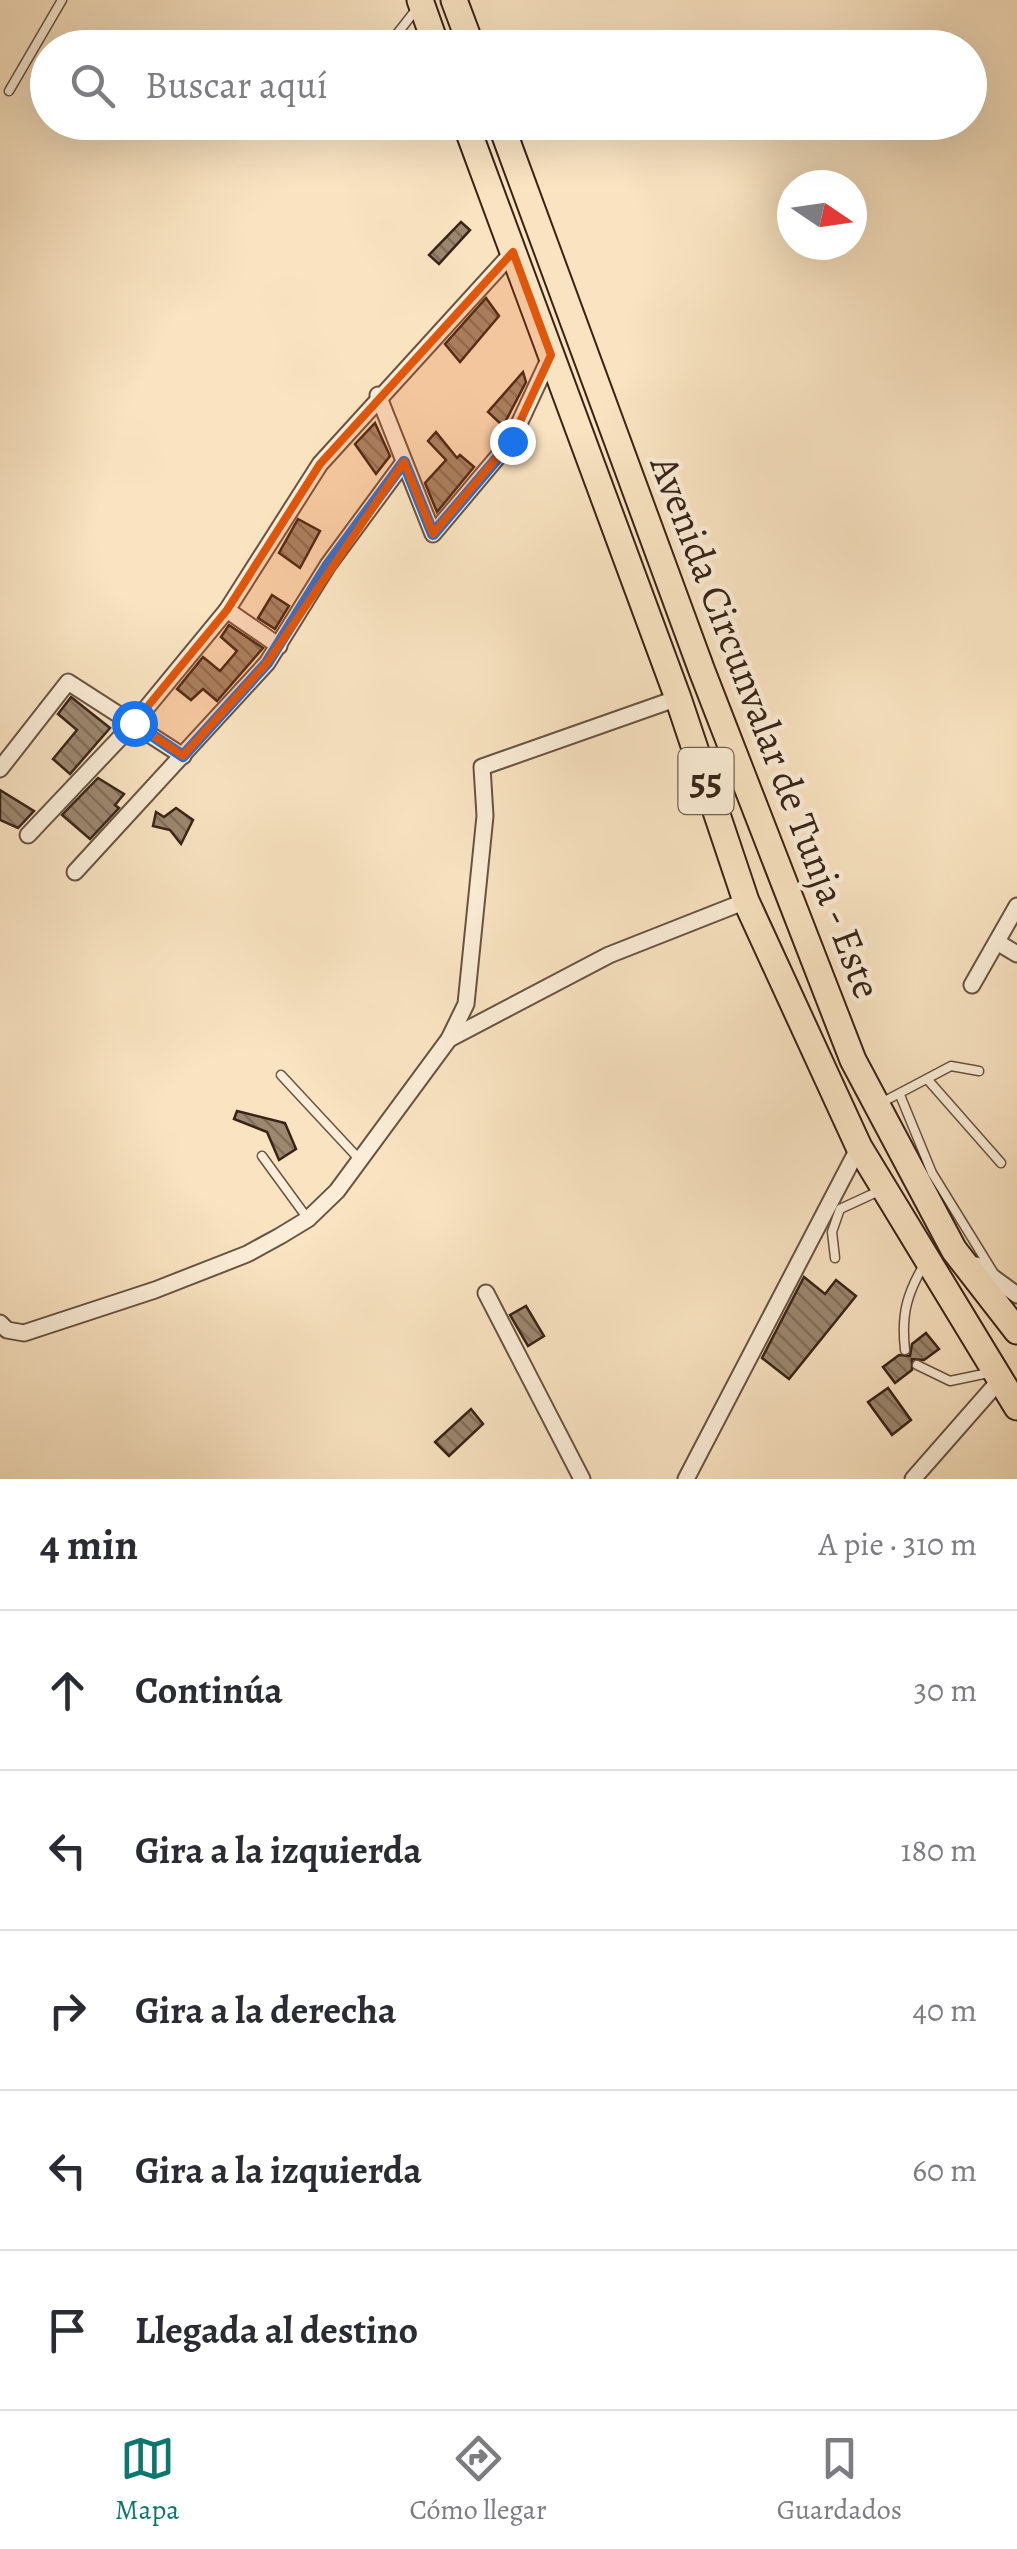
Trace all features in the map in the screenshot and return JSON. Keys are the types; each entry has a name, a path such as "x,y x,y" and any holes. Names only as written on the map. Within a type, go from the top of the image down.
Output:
{"highway":[{"path":"454,0 465,30"},
{"path":"420,2 430,30"},
{"name":"Avenida Circunvalar de Tunja - Este","path":"472,140 678,698 746,902 860,1148 1017,1407"},
{"name":"Avenida Circunvalar de Tunja - Este","path":"507,140 808,950 875,1106 954,1250 1017,1331"}],"street":[{"path":"28,834 134,723 227,610 320,464 378,395 513,252"},
{"path":"378,395 433,534 512,441 552,356"},
{"path":"75,872 279,646 328,565 404,462"},
{"path":"227,610 279,646"},
{"path":"0,769 68,682 183,756"},
{"path":"0,1324 7,1330 24,1332 155,1290 248,1254 308,1219 360,1160 449,1040 466,1004 485,816 482,768 678,698"},
{"path":"449,1040 608,955 746,902"},
{"path":"972,985 1017,906"},
{"path":"997,942 1017,954"},
{"path":"686,1479 860,1148"},
{"path":"954,1250 1017,1295"},
{"path":"486,1294 582,1479"},
{"path":"913,1479 996,1377"}],"lane":[{"path":"45,30 62,0"},
{"path":"399,30 420,2"},
{"path":"9,91 30,55"},
{"path":"875,1106 960,1064 979,1071"},
{"path":"280,1075 360,1160"},
{"path":"928,1080 1000,1163"},
{"path":"900,1096 932,1174 1000,1283"},
{"path":"262,1156 308,1219"},
{"path":"835,1258 832,1232 840,1209 883,1190"},
{"path":"905,1350 902,1323 908,1292 928,1259"},
{"path":"917,1366 950,1381 996,1377"}],"highlighted area":[{"path":"513,252 551,355 511,441 433,534 404,462 267,663 183,756 134,723 227,610 320,464"}],"building":[{"path":"461,222 470,230 439,264 429,255"},
{"path":"486,298 499,316 460,362 445,344"},
{"path":"523,372 526,382 503,426 488,412"},
{"path":"375,423 390,456 376,474 355,444"},
{"path":"436,432 457,458 460,455 474,467 437,512 425,483 446,460 428,441"},
{"path":"298,519 320,531 300,568 279,553"},
{"path":"272,595 289,606 275,629 258,618"},
{"path":"229,625 263,648 217,701 203,689 191,700 177,689 203,657 220,671 237,651 221,637"},
{"path":"71,697 110,728 70,774 53,759 77,730 58,714"},
{"path":"98,778 124,794 115,805 119,808 90,839 62,815"},
{"path":"0,790 34,811 18,828 0,820"},
{"path":"176,808 193,820 181,844 170,830 153,826 156,812 164,817"},
{"path":"237,1111 285,1123 296,1149 279,1160 267,1132 234,1119"},
{"path":"804,1277 825,1294 836,1280 856,1296 789,1379 762,1358"},
{"path":"526,1306 544,1336 528,1346 510,1315"},
{"path":"926,1333 939,1349 924,1360 912,1359 912,1370 895,1383 883,1367 899,1355 910,1356 912,1344"},
{"path":"888,1388 911,1420 892,1435 868,1402"},
{"path":"471,1409 483,1424 449,1456 435,1442"}],"route":[{"path":"134,723 183,756 267,663 328,565 404,462 433,534 512,441"}]}
